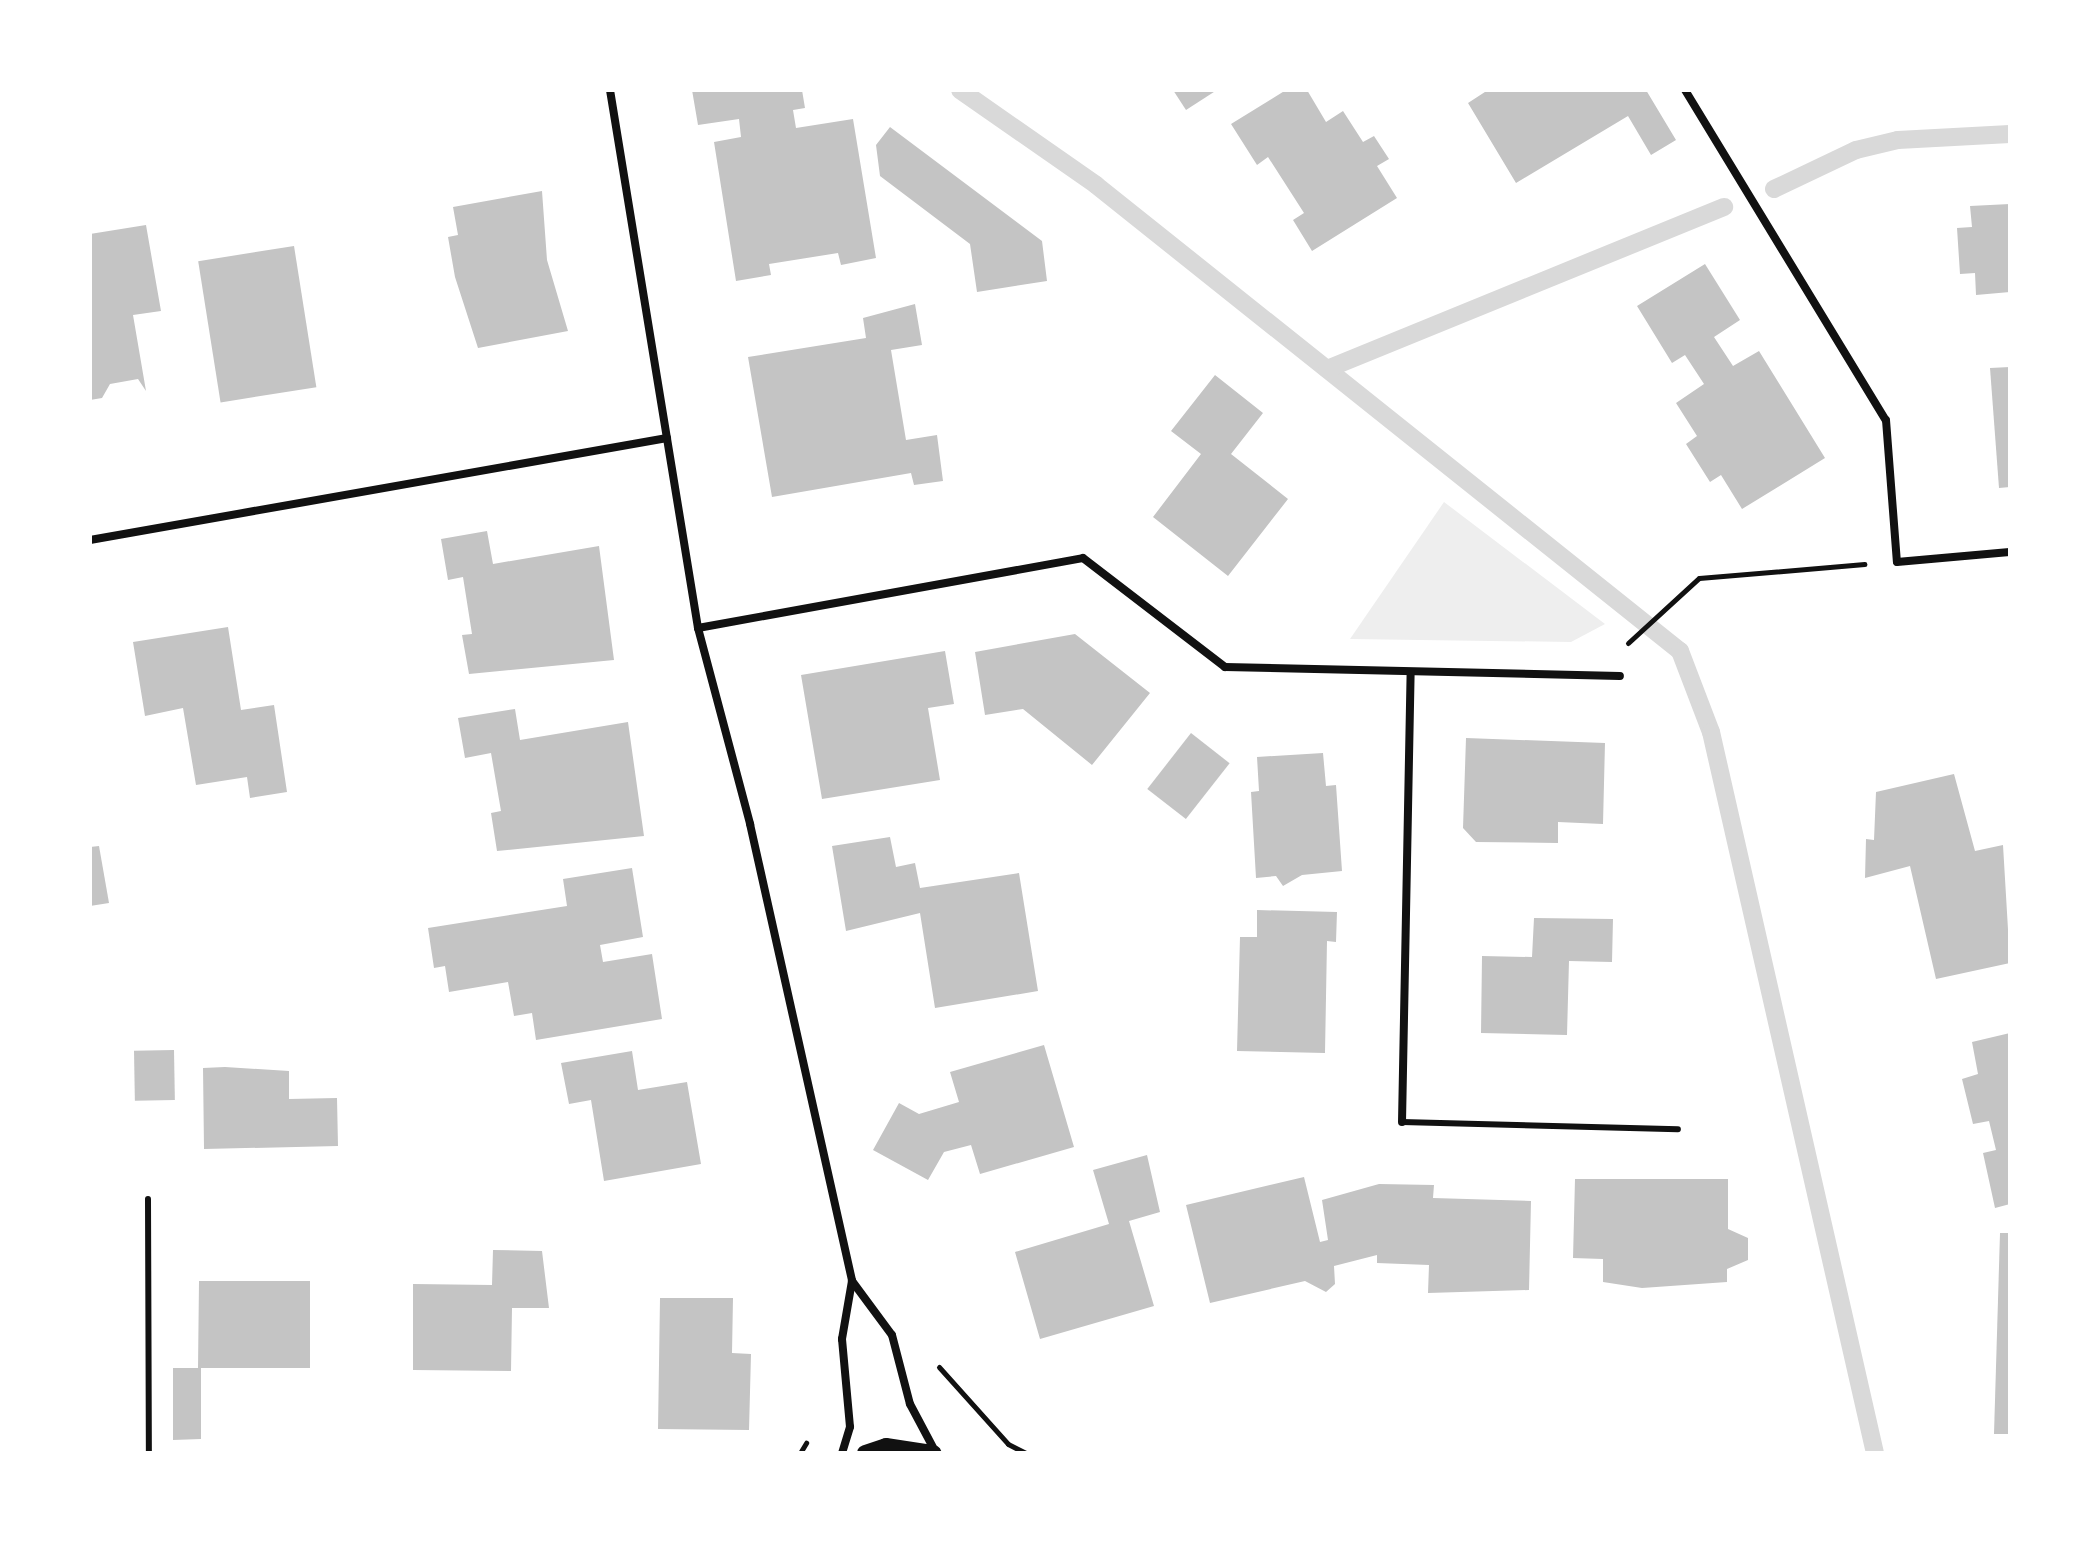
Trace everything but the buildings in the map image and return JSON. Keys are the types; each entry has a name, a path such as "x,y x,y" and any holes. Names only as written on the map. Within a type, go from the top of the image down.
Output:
{"main road":[{"path":"865,1453 886,1446 934,1453"}],"street":[{"path":"610,90 698,628 750,824 852,1281 842,1339 850,1382 842,1453"},
{"path":"1685,90 1886,420 1897,562 2008,552 2010,565"},
{"path":"90,540 667,438"},
{"path":"698,628 1083,558 1225,667 1620,676"},
{"path":"1402,1122 1411,672"},
{"path":"852,1281 892,1335 910,1404 934,1453"}],"lane":[{"path":"1402,1122 1678,1129"},
{"path":"148,1199 149,1453"}],"path":[{"path":"1624,647 1699,578 1897,562"}],"shaded area":[{"path":"1444,502 1605,624 1571,642 1350,639"}],"waterway":[{"path":"960,90 1096,185 1680,651 1711,732 1875,1453"},
{"path":"1774,189 1856,150 1898,140 2010,134"},
{"path":"1327,369 1724,207"}]}
